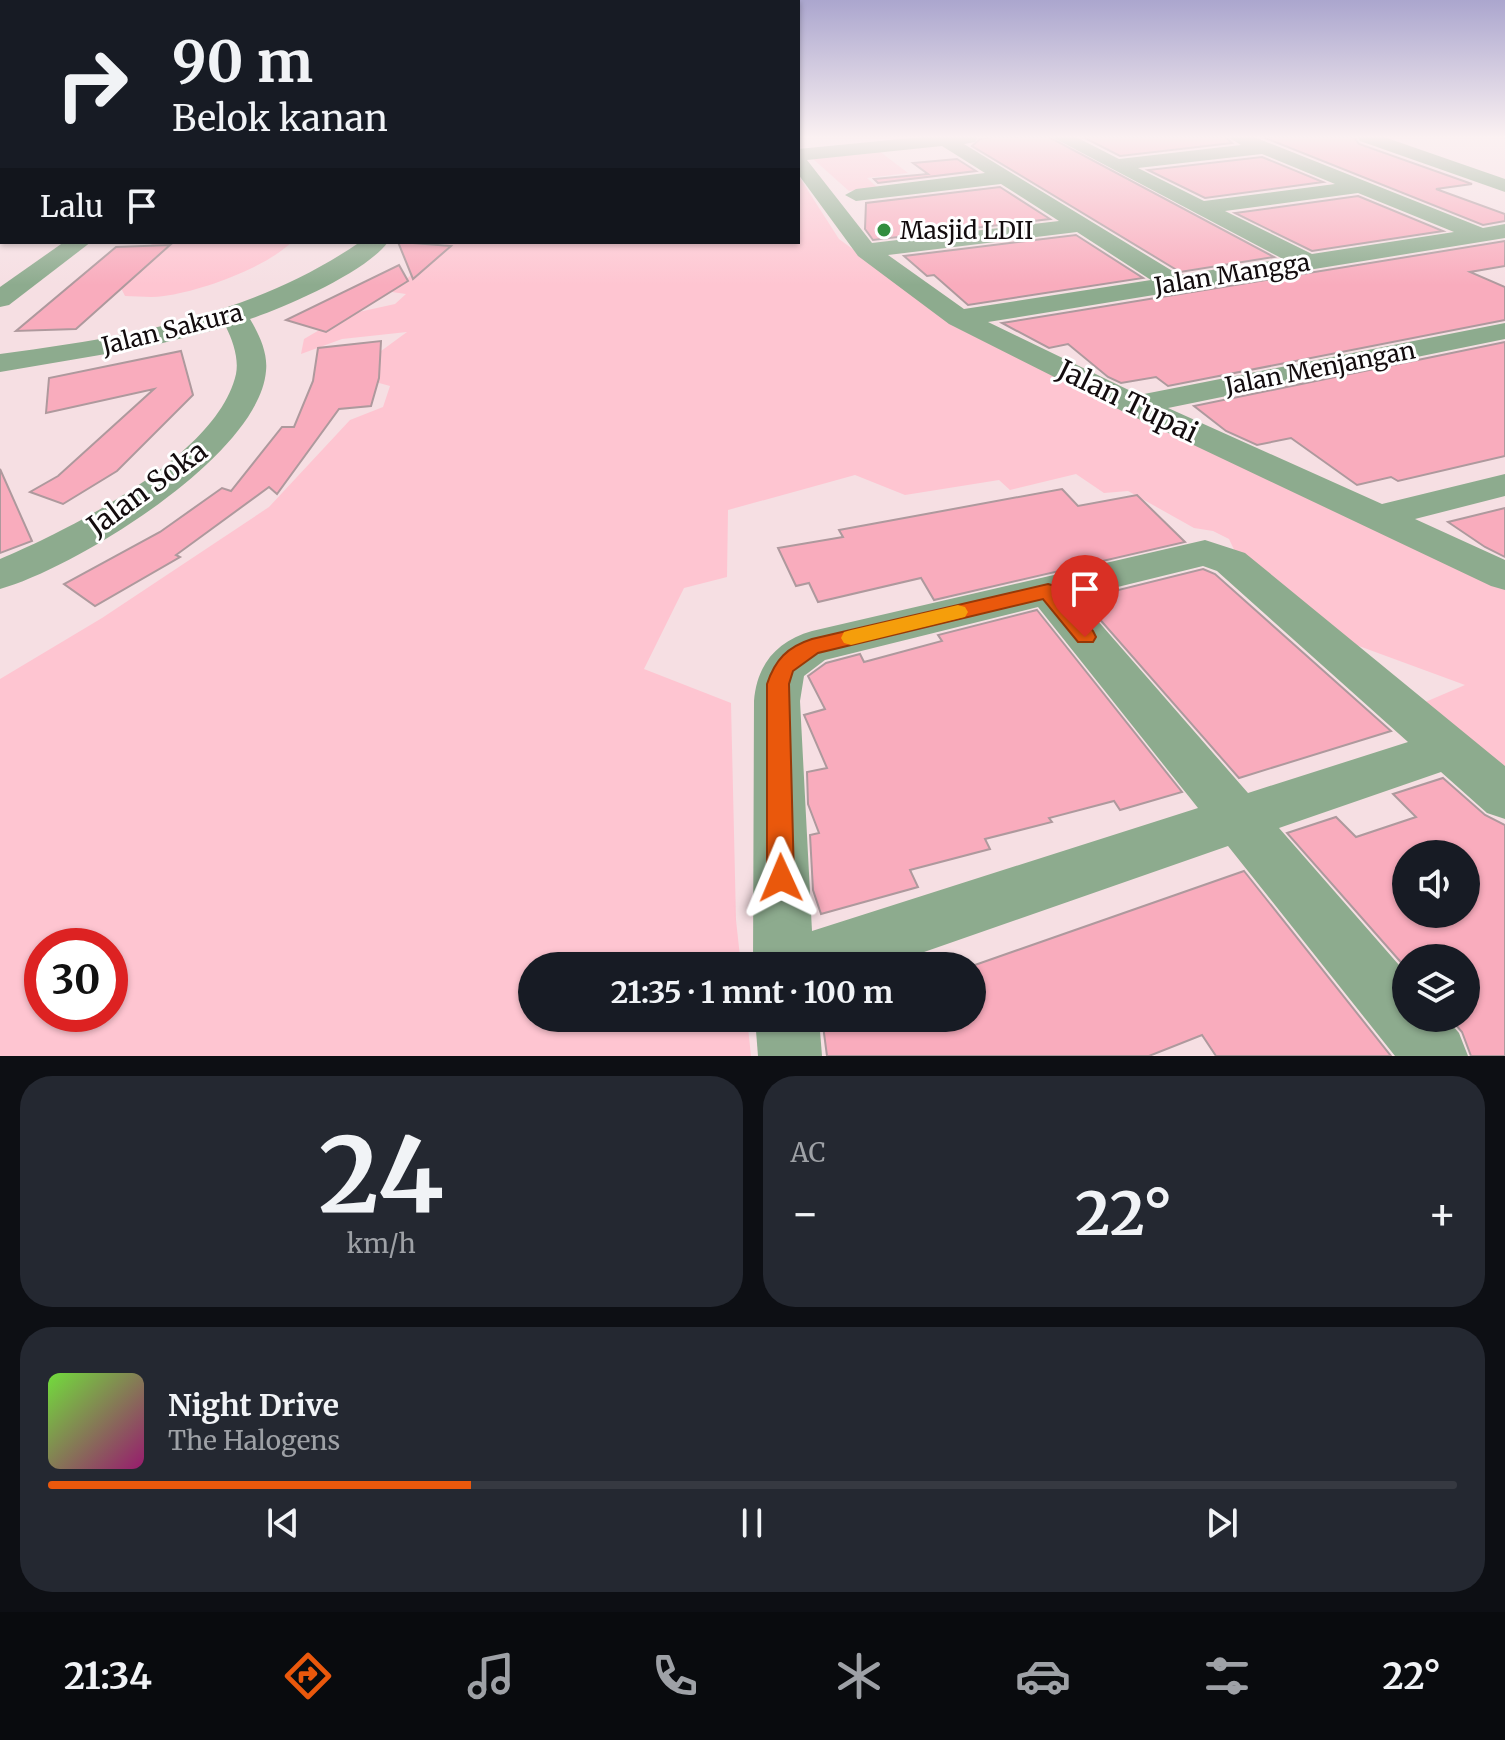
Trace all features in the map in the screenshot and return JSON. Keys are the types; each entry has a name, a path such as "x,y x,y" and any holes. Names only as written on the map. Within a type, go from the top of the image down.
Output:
{"street":[{"name":"Jalan Tupai","path":"817,186 866,251 959,318 1135,405 1505,576"},
{"path":"856,195 928,186"},
{"path":"1020,186 1174,283"},
{"path":"1158,186 1308,262"},
{"path":"1201,208 1359,187 1497,237"},
{"path":"866,251 1081,225"},
{"name":"Jalan Mangga","path":"959,318 1308,262 1497,237"},
{"path":"0,299 76,244"},
{"name":"Jalan Sakura","path":"0,363 84,351 235,317 320,278 373,244"},
{"name":"Jalan Soka","path":"0,575 82,537 145,497 177,473 214,438 238,407 251,377 251,359 245,333 235,317"},
{"name":"Jalan Menjangan","path":"1135,405 1505,331"},
{"path":"1378,517 1505,485"},
{"path":"783,952 777,701 783,667 797,654 812,647 1205,553 1231,562 1505,797"},
{"path":"1048,591 1436,1056"},
{"path":"839,952 1449,749"},
{"path":"788,1032 790,1056"}],"shaded area":[{"path":"800,186 805,186 839,239 957,326 1505,580 1505,779 1416,706 1465,685 1348,642 1240,562 1229,539 1213,531 1194,528 1128,491 1104,493 1076,474 1010,490 999,480 905,495 855,475 728,510 727,577 684,588 644,669 731,703 739,952 518,952 518,1032 748,1032 751,1056 0,1056 0,679 102,618 269,507 350,420 383,407 390,386 361,378 366,362 407,332 342,339 301,354 304,339 345,315 395,304 406,294 392,292 446,244 800,244"},
{"path":"844,186 878,188 849,191"},
{"path":"152,244 290,244 266,261 214,284 164,296 125,296 116,278"}],"building":[{"path":"1038,186 1141,186 1274,257 1180,272"},
{"path":"1181,186 1291,186 1205,198"},
{"path":"1386,186 1456,186 1436,189 1505,214 1505,221 1483,225"},
{"path":"1000,187 1050,219 873,240 865,229 866,203"},
{"path":"1358,196 1443,231 1312,251 1235,213"},
{"path":"1076,235 1143,278 968,305 934,275 927,276 904,256"},
{"path":"1505,241 1505,266 1470,272 1505,287 1505,320 1168,386 1156,377 1121,383 1108,377 1068,344 1049,348 1002,323"},
{"path":"399,244 451,246 413,279"},
{"path":"170,245 76,329 16,331 116,247"},
{"path":"399,265 408,281 326,332 286,320"},
{"path":"381,341 379,378 371,406 339,409 277,494 269,487 176,555 180,557 95,606 64,584 160,532 222,488 231,491 282,427 294,427 313,381 318,348"},
{"path":"1505,342 1505,456 1398,481 1391,477 1357,485 1291,438 1257,445 1226,431 1194,406"},
{"path":"181,351 193,395 117,471 63,504 30,492 58,476 154,389 46,413 49,378"},
{"path":"0,469 32,541 0,553"},
{"path":"1062,489 1078,506 1137,495 1185,542 934,600 921,578 818,602 809,583 796,586 778,548 843,537 839,530"},
{"path":"1505,508 1505,557 1448,522"},
{"path":"1203,569 1215,574 1391,731 1239,778 1082,599"},
{"path":"1037,610 1182,792 1120,810 1114,801 1049,818 1052,822 985,839 990,849 910,870 918,887 821,914 813,890 810,835 819,833 808,804 807,772 827,768 804,715 825,709 808,676 826,663 860,654 864,662 942,641 938,635"},
{"path":"1443,778 1485,815 1505,825 1505,1056 1471,1056 1462,1032 1480,1032 1480,944 1392,944 1392,952 1287,833 1336,817 1356,837 1416,817 1393,794"},
{"path":"1244,871 1391,1056 1216,1056 1202,1035 1149,1056 827,1056 824,1032 986,1032 986,961"}],"slow traffic":[{"path":"851,638 958,612"}],"place":[{"name":"Masjid LDII","path":"884,230"}],"route":[{"path":"781,878 778,684 783,667 797,654 812,647 1048,591 1085,637"}]}
